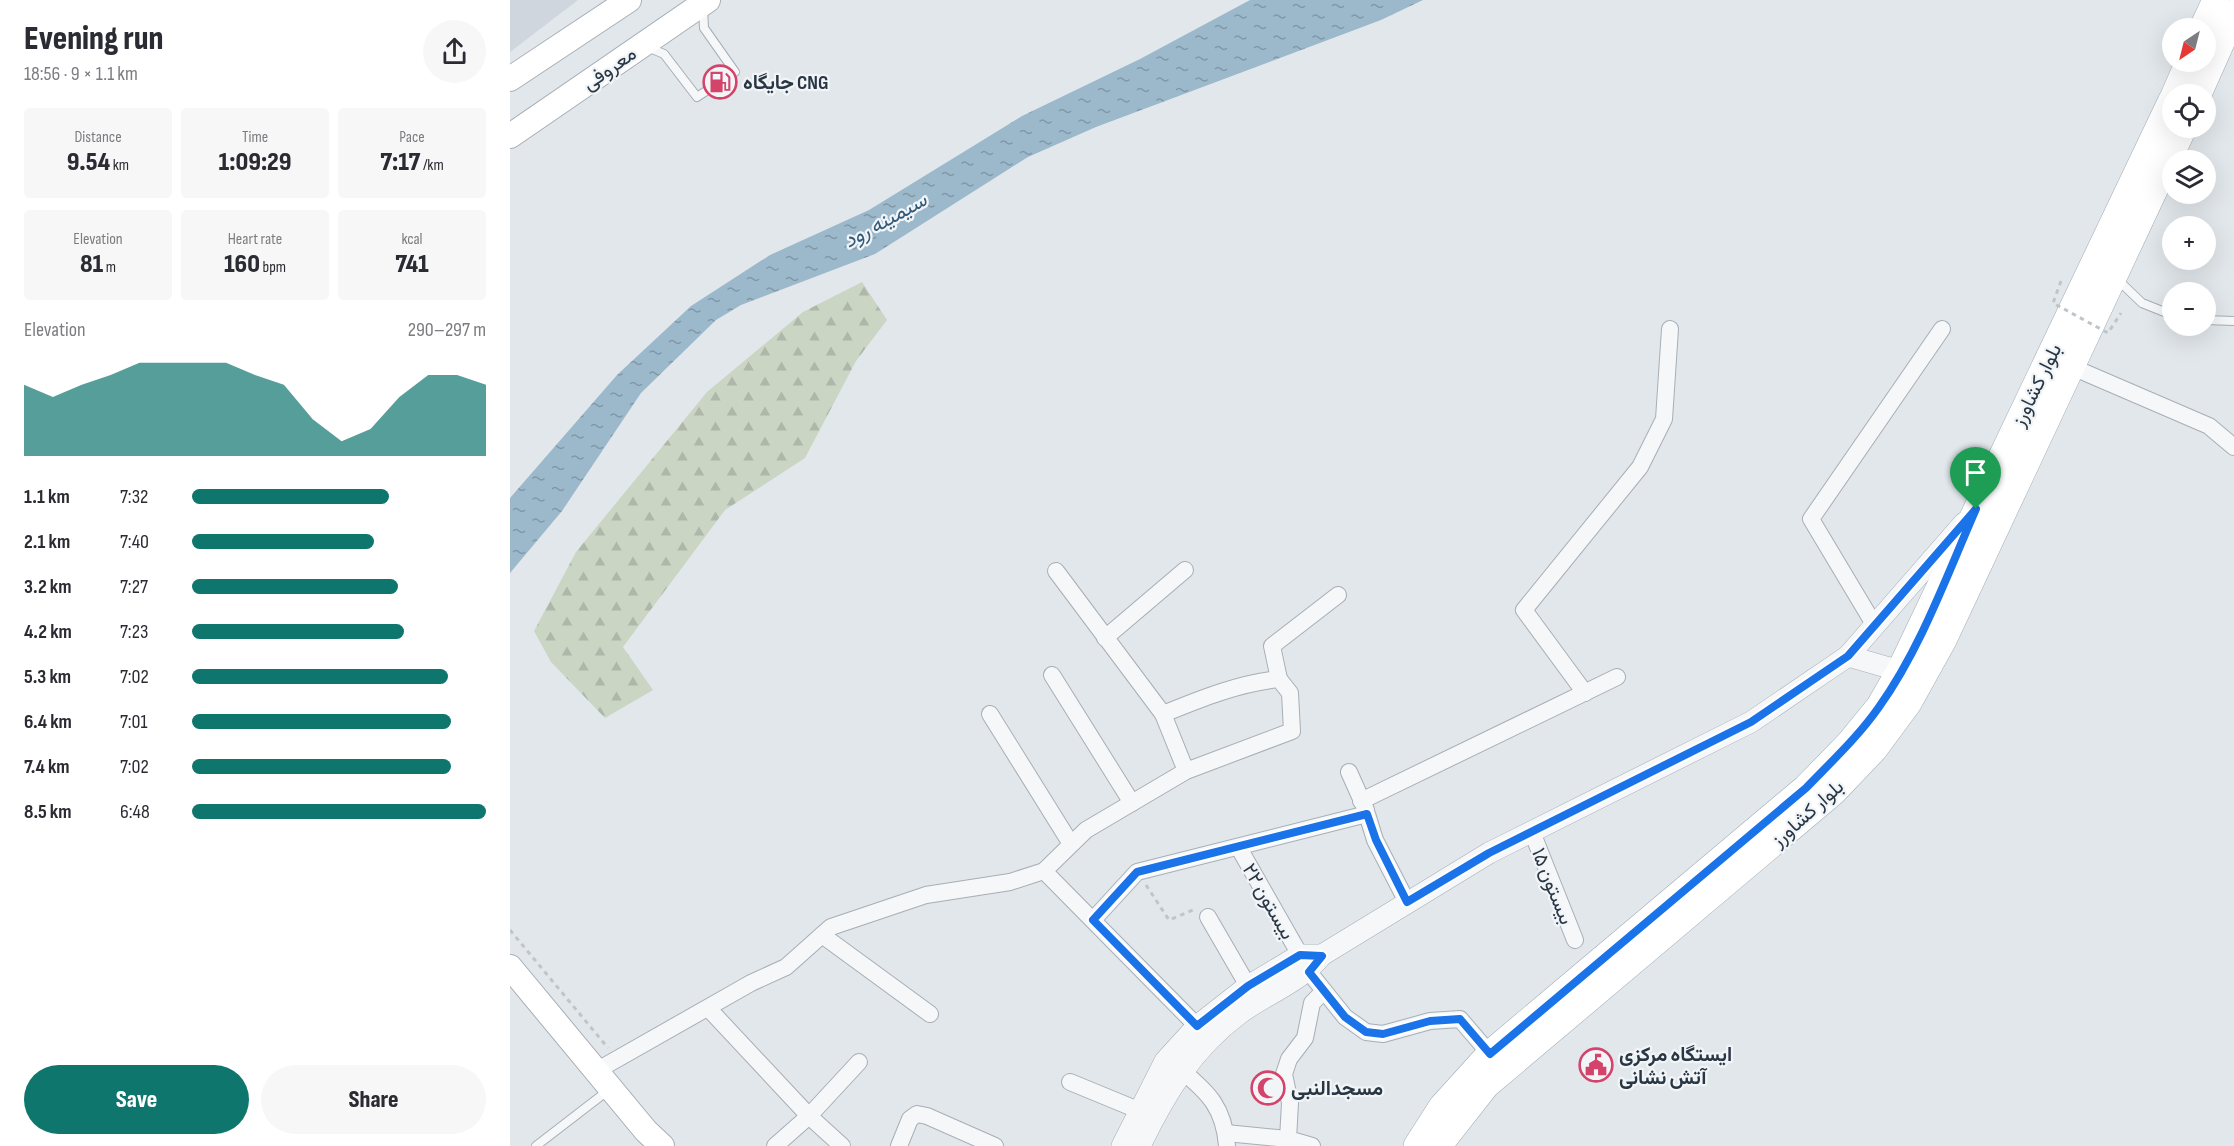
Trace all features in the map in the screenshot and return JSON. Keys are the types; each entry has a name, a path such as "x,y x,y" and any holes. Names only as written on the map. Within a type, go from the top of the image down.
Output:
{"main road":[{"path":"510,79 629,0"},
{"path":"2208,18 2216,0"},
{"name":"معروفی","path":"510,136 705,2"},
{"path":"2203,84 2225,38 2234,13"},
{"name":"بلوار کشاورز","path":"1438,1146 1486,1085 1545,1019 1806,788 1868,721 1900,671 2162,121"},
{"name":"بلوار کشاورز","path":"1417,1146 1442,1107 1490,1054 1656,943 1833,792 1874,749 1908,703 1943,640 2178,138"},
{"path":"510,966 608,1073 654,1141"}],"street":[{"path":"1585,693 1524,610 1640,467 1664,419 1670,329"},
{"path":"1875,626 1811,519 1942,329"},
{"path":"2072,367 2209,426 2234,447"},
{"path":"1140,1146 1158,1107 1182,1070 1215,1033 1241,1012 1310,961 1489,853 1751,722 1848,656 1976,509"},
{"path":"1106,638 1185,570"},
{"path":"1056,571 1163,714 1186,771"},
{"path":"608,1073 708,1008 751,983 786,967 831,927 926,895 1010,882 1044,871 1086,830 1186,771 1292,732 1290,693 1279,679 1272,646 1338,596"},
{"path":"1848,656 1900,671"},
{"path":"1052,675 1132,802"},
{"path":"1093,920 1137,872 1239,848 1364,807 1617,677"},
{"path":"1163,714 1196,701 1263,681 1279,679"},
{"path":"990,714 1071,844"},
{"path":"1348,772 1376,840 1407,902"},
{"name":"بیستون ۱۵","path":"1532,832 1575,940"},
{"name":"بیستون ۲۲","path":"1239,848 1310,961 1324,991 1345,1017 1366,1032 1383,1034 1430,1021 1460,1019 1490,1054"},
{"path":"1044,871 1197,1026"},
{"path":"1208,917 1248,986"},
{"path":"822,935 930,1014"},
{"path":"1122,1146 1138,1110 1165,1061 1197,1026 1248,986 1310,961"},
{"path":"1288,1139 1290,1103 1284,1074 1289,1059 1305,1038 1312,1003 1324,991"},
{"path":"708,1008 809,1116 842,1146"},
{"path":"774,1146 809,1116 859,1062"},
{"path":"1182,1070 1208,1092 1223,1118 1227,1139 1288,1139 1312,1146"},
{"path":"1070,1082 1138,1110"},
{"path":"898,1146 910,1119 922,1114 995,1146"}],"lane":[{"path":"642,45 664,54 697,96 735,72 704,28 705,2"},
{"path":"2113,274 2142,303 2162,311"},
{"path":"2216,320 2234,321"},
{"path":"536,1146 608,1073"}],"path":[{"path":"2061,281 2053,303 2108,333 2121,313"},
{"path":"1137,872 1169,920 1194,910 1208,917"},
{"path":"510,930 608,1073"}],"shaded area":[{"path":"510,0 578,0 510,52"}],"green space":[{"path":"862,282 887,320 856,361 805,458 725,510 623,647 653,690 605,718 551,662 534,631 576,552 707,392 803,312"}],"water":[{"name":"سیمینه رود","path":"1250,0 1423,0 1381,20 1096,127 1028,157 875,254 741,305 716,320 641,393 562,511 510,573 510,498 617,375 691,306 770,255 869,210 1022,116 1140,59"}],"place":[{"name":"جایگاه CNG","path":"720,82"},
{"name":"ایستگاه مرکزی آتش نشانی","path":"1596,1065"},
{"name":"مسجدالنبی","path":"1268,1088"}],"route":[{"path":"1976,509 1931,610 1900,671 1880,706 1849,744 1806,788 1490,1054 1460,1019 1430,1021 1383,1034 1366,1032 1354,1026 1309,972 1322,956 1300,955 1248,986 1197,1026 1093,920 1137,872 1201,858 1367,814 1376,840 1407,902 1489,853 1751,722 1848,656 1976,509"}]}
